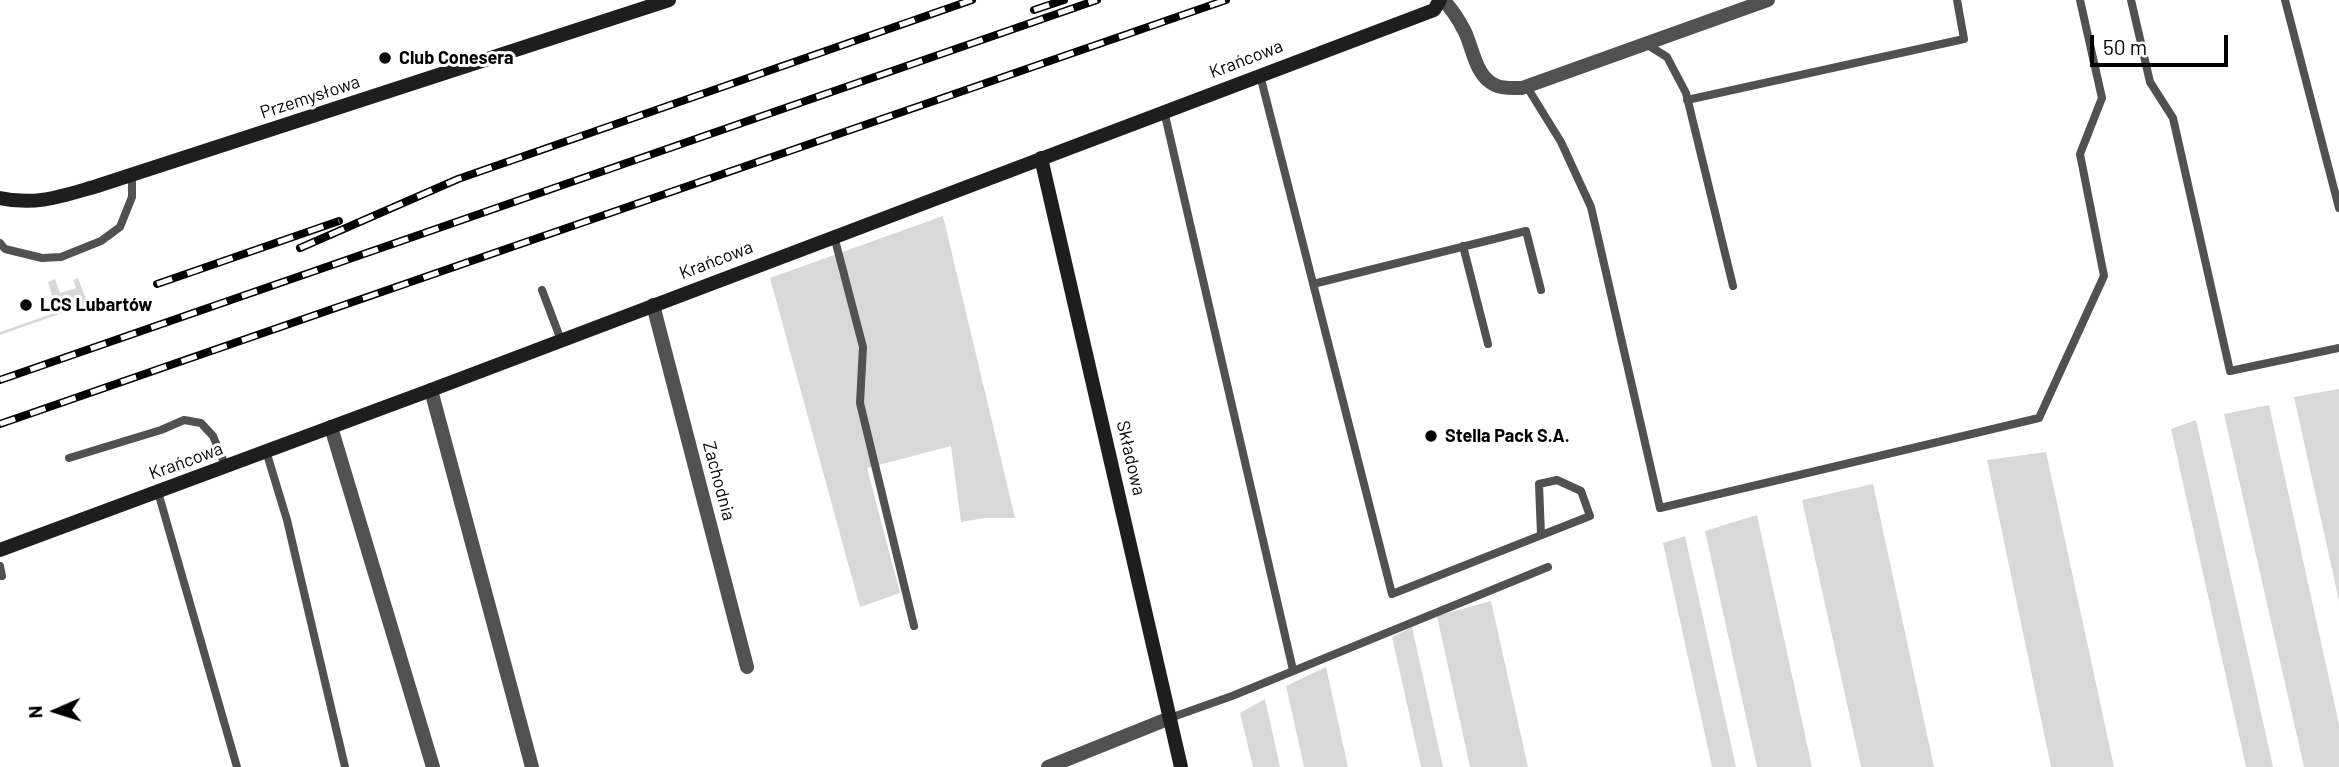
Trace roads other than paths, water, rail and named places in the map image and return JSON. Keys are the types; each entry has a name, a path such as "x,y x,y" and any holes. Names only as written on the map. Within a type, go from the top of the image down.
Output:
{"street":[{"name":"Przemysłowa","path":"0,198 26,202 42,201 132,175 669,0"},
{"name":"Krańcowa","path":"0,550 431,390 1434,10 1442,0"},
{"path":"1442,0 1453,10 1485,77 1494,85 1507,88 1527,87 1768,0"},
{"name":"Składowa","path":"1041,158 1181,767"},
{"name":"Zachodnia","path":"653,305 747,667"},
{"path":"431,390 533,767"},
{"path":"331,427 433,767"},
{"path":"1048,767 1170,718"}],"lane":[{"path":"1687,100 1964,39 1957,0"},
{"path":"1527,87 1561,142 1591,207 1660,508 2039,418 2104,276 2080,154 2102,98 2080,0"},
{"path":"2131,0 2150,82 2173,118 2230,371 2339,348"},
{"path":"2285,0 2339,208"},
{"path":"1646,44 1667,57 1687,100 1733,286"},
{"path":"1260,75 1392,594 1541,536 1590,516 1581,491 1557,480 1539,484 1541,536"},
{"path":"1164,111 1293,670"},
{"path":"0,243 5,249 42,258 61,257 101,241 120,226 129,208 132,175"},
{"path":"1313,284 1526,231 1541,289"},
{"path":"834,236 863,347 860,403 914,626"},
{"path":"1463,246 1488,344"},
{"path":"542,290 561,340"},
{"path":"69,458 161,430 184,420 201,423 213,436 226,467"},
{"path":"266,452 288,520 345,767"},
{"path":"158,492 237,767"},
{"path":"0,566 2,576"},
{"path":"1170,718 1232,696 1548,567"}],"railway":[{"path":"300,248 458,179 972,0"},
{"path":"1034,10 1064,0"},
{"path":"0,380 1097,0"},
{"path":"0,424 1226,0"},
{"path":"157,284 339,221"}],"place":[{"name":"Club Conesera","path":"385,58"},
{"name":"LCS Lubartów","path":"26,305"},
{"name":"Stella Pack S.A.","path":"1431,436"}]}
